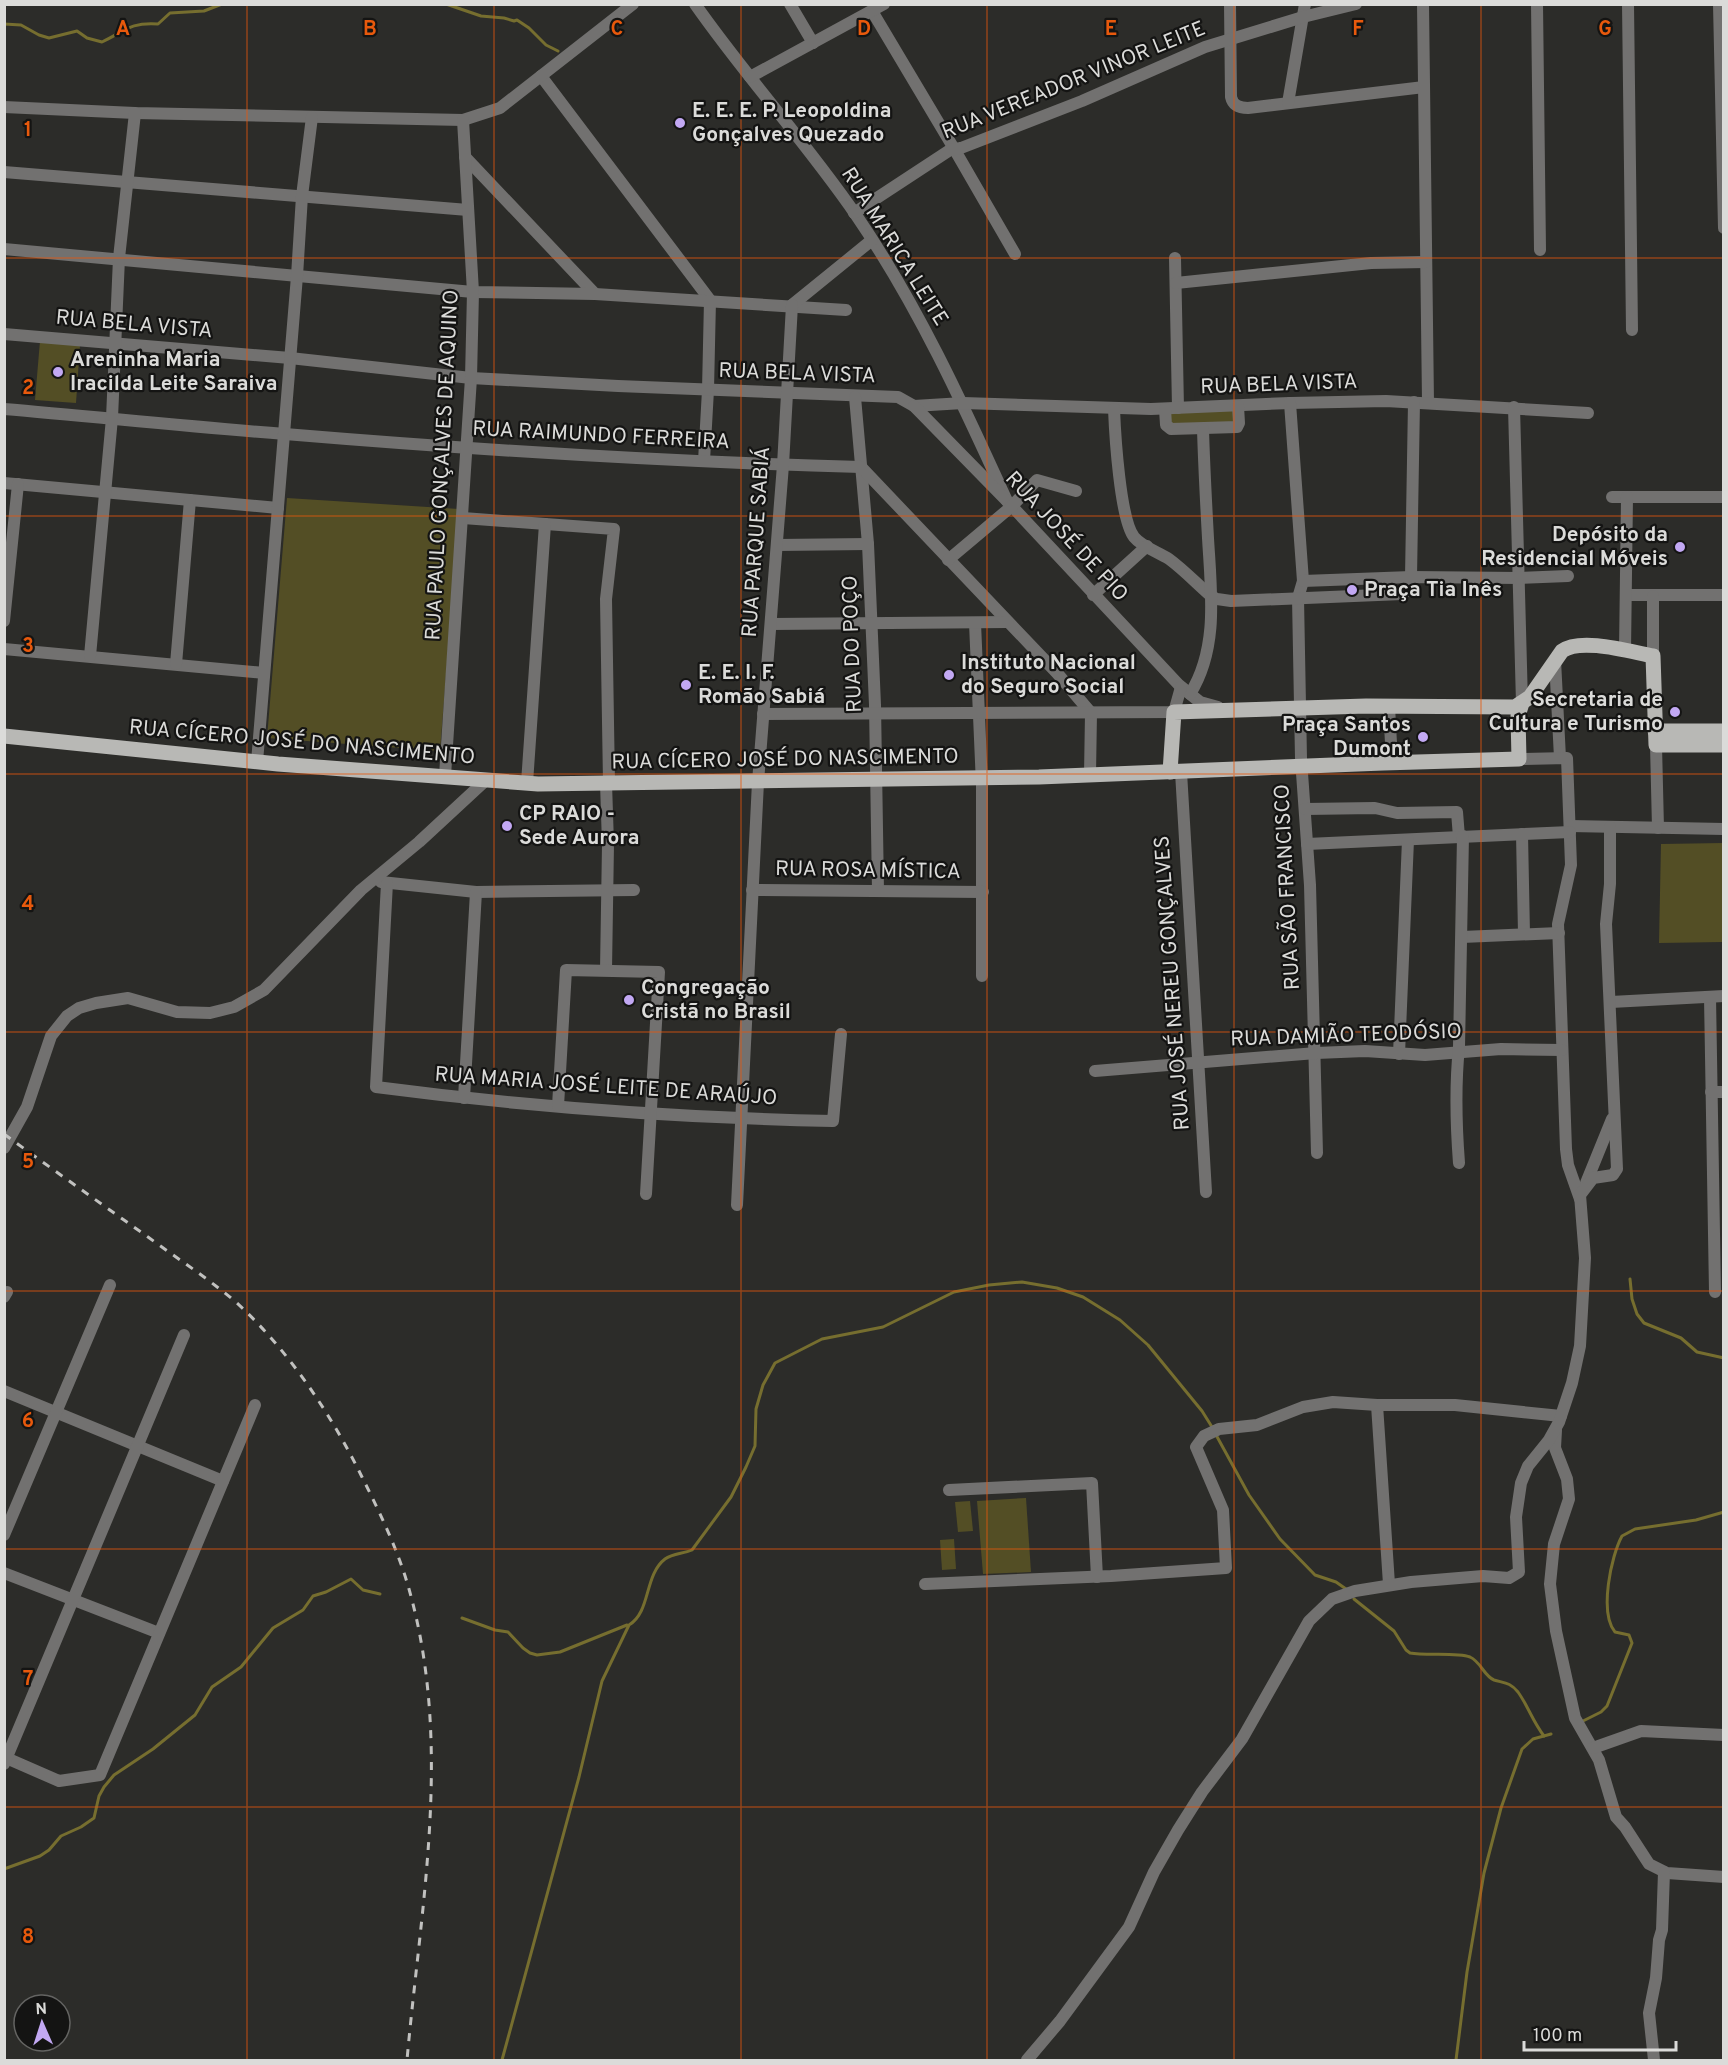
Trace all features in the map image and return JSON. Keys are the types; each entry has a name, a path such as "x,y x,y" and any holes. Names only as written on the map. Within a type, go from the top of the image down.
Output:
{"main road":[{"path":"1174,712 1389,706 1509,707 1522,703 1533,693 1564,650 1577,645 1653,656 1655,738"},
{"path":"1519,759 1518,720 1522,703"},
{"name":"RUA JOSÉ NEREU GONÇALVES","path":"1174,712 1176,772"},
{"path":"1655,738 1724,731"},
{"name":"RUA CÍCERO JOSÉ DO NASCIMENTO","path":"4,736 257,762 527,783 982,778 1519,759"},
{"path":"1655,738 1724,745"}],"street":[{"path":"4,107 135,113 463,120 500,108 633,4"},
{"name":"RUA MARICA LEITE","path":"695,4 808,150 872,240 922,325 963,404 1009,504"},
{"path":"790,4 813,43"},
{"path":"750,77 884,4"},
{"path":"1230,4 1231,97 1233,103 1239,107 1248,108 1424,87"},
{"path":"1288,103 1305,4"},
{"name":"RUA VEREADOR VINOR LEITE","path":"854,213 950,150 1082,101 1205,47 1356,4"},
{"path":"1423,4 1428,402"},
{"path":"1537,4 1540,250"},
{"path":"1628,4 1632,330"},
{"path":"1719,4 1724,228"},
{"path":"872,11 1015,254"},
{"path":"541,76 710,300 704,461"},
{"path":"90,656 112,418 119,258 135,113"},
{"path":"257,762 303,196 312,117"},
{"name":"RUA PAULO GONÇALVES DE AQUINO","path":"445,776 471,378 473,292 463,120"},
{"path":"465,157 596,294"},
{"path":"4,172 468,210"},
{"path":"792,305 872,240"},
{"path":"4,249 473,292 596,294 846,310"},
{"path":"1175,258 1171,409 1166,425 1170,429 1237,427 1239,423 1238,406"},
{"path":"1176,283 1371,263 1426,262"},
{"name":"RUA PARQUE SABIÁ","path":"737,1205 758,782 783,465 792,305"},
{"name":"RUA BELA VISTA","path":"4,334 290,358 471,378 786,394 898,397 914,406 963,404 1171,409 1290,403 1428,402 1588,412"},
{"name":"RUA DO POÇO","path":"855,397 868,544 877,780 878,891"},
{"path":"1114,409 1116,444 1128,521 1133,536 1167,558 1211,596 1231,601 1402,594 1408,590 1411,577 1414,402"},
{"name":"RUA SÃO FRANCISCO","path":"1290,403 1303,581 1298,598 1301,767 1307,844 1316,1053 1317,1153"},
{"name":"RUA JOSÉ DE PIO","path":"914,406 1185,690"},
{"path":"1514,407 1522,703"},
{"name":"RUA RAIMUNDO FERREIRA","path":"4,409 467,448 605,457 861,467"},
{"name":"RUA JOSÉ NEREU GONÇALVES","path":"1174,712 1185,690 1201,674 1208,649 1211,596 1203,429"},
{"path":"861,467 1091,713 1090,775"},
{"path":"948,560 1037,480 1076,491"},
{"path":"4,483 278,508"},
{"path":"4,621 18,484"},
{"path":"1612,497 1724,497"},
{"path":"1626,651 1627,497"},
{"path":"176,664 190,500"},
{"path":"463,518 614,529 606,599 608,783 606,970"},
{"path":"527,783 545,524"},
{"path":"777,545 868,544"},
{"path":"1094,595 1147,546"},
{"path":"1303,581 1411,577 1568,576"},
{"path":"1626,595 1724,595"},
{"path":"1653,596 1653,656"},
{"path":"771,624 1008,622"},
{"path":"975,623 982,778 982,976"},
{"path":"4,649 264,673"},
{"path":"1555,660 1570,829 1571,870 1559,915 1566,1156 1581,1194 1585,1258 1583,1321 1576,1365 1559,1422 1555,1448 1567,1479 1569,1499 1554,1544 1550,1571 1552,1602 1576,1722 1599,1760 1616,1817 1625,1827 1646,1861 1652,1866 1664,1872 1683,1876 1724,1877"},
{"path":"1185,690 1208,705 1252,710"},
{"path":"1389,706 1392,762"},
{"path":"763,714 1174,712"},
{"path":"1655,738 1658,828"},
{"name":"RUA CÍCERO JOSÉ DO NASCIMENTO","path":"1519,759 1564,758"},
{"name":"RUA JOSÉ NEREU GONÇALVES","path":"1176,772 1199,1061 1206,1192"},
{"path":"4,1148 27,1107 51,1036 67,1016 78,1008 128,998 177,1012 210,1013 234,1007 264,990 371,881 419,842 486,780"},
{"path":"1305,809 1375,808 1397,813 1457,812 1461,837 1462,937 1456,1114 1459,1163"},
{"path":"1581,1194 1594,1177 1613,1175 1616,1172 1611,1002 1606,924 1610,884 1610,827"},
{"path":"1307,844 1522,834 1610,827 1724,829"},
{"path":"1522,834 1524,934"},
{"path":"1399,1054 1408,840"},
{"path":"371,881 476,892 634,890"},
{"name":"RUA MARIA JOSÉ LEITE DE ARAÚJO","path":"387,883 376,1087 464,1098 650,1114 742,1119 833,1120 841,1034"},
{"name":"RUA ROSA MÍSTICA","path":"753,890 983,892"},
{"path":"464,1098 476,892"},
{"path":"1462,937 1559,933"},
{"path":"558,1106 566,970 659,972 646,1194"},
{"path":"1611,1002 1724,996"},
{"path":"1710,997 1717,1092 1716,1292"},
{"name":"RUA DAMIÃO TEODÓSIO","path":"1095,1071 1316,1053 1399,1054 1508,1049 1562,1050"},
{"path":"1581,1194 1614,1112"},
{"path":"4,1535 110,1285"},
{"path":"184,1335 5,1760 59,1781 100,1775 255,1405"},
{"path":"4,1391 223,1481"},
{"path":"925,1584 1097,1577 1226,1568 1222,1510 1196,1446 1213,1431 1257,1425 1311,1405 1332,1402 1377,1405 1455,1405 1559,1422"},
{"path":"1377,1405 1389,1584"},
{"path":"1027,2061 1060,2021 1129,1927 1154,1872 1178,1830 1202,1792 1242,1739 1309,1621 1339,1595 1389,1584 1483,1576 1509,1578 1515,1575 1519,1571 1516,1517 1521,1483 1531,1462 1559,1422"},
{"path":"949,1490 1092,1483 1097,1577"},
{"path":"4,1573 159,1633"},
{"path":"1593,1748 1645,1731 1724,1735"},
{"path":"1654,2061 1649,2013 1662,1930 1664,1872"}],"shaded area":[{"name":"Areninha Maria Iracilda Leite Saraiva","path":"40,341 80,344 76,403 35,400"},
{"path":"1234,408 1235,422 1172,425 1169,412"},
{"path":"287,498 459,509 440,751 267,738"},
{"path":"1723,843 1723,942 1659,943 1661,844"},
{"path":"1026,1498 1031,1572 983,1574 977,1501"},
{"path":"970,1501 973,1531 958,1532 955,1502"},
{"path":"954,1539 956,1569 942,1570 940,1540"}],"waterway":[{"path":"4,24 21,25 49,38 77,31 87,38 102,42 134,26 158,24 170,13 204,11 222,4"},
{"path":"446,4 481,16 517,20 546,45 558,51"},
{"path":"1630,1279 1632,1299 1637,1314 1644,1323 1681,1338 1697,1352 1724,1358"},
{"path":"502,2060 579,1777 602,1681 629,1625 636,1619 645,1603 658,1566 668,1557 692,1550 731,1497 755,1446 756,1409 763,1385 775,1363 822,1339 883,1327 954,1292 989,1285 1022,1282 1057,1288 1083,1297 1120,1320 1148,1345 1202,1411 1212,1427"},
{"path":"1215,1433 1249,1495 1280,1539 1315,1575 1336,1582 1346,1589"},
{"path":"1583,1721 1601,1712 1607,1706 1632,1643 1629,1635 1615,1632 1608,1612 1608,1584 1622,1536 1635,1529 1696,1520 1724,1512"},
{"path":"4,1869 40,1856 49,1850 61,1836 94,1818 99,1796 114,1775 153,1749 195,1715 212,1687 241,1667 273,1628 303,1610 313,1596 351,1579 363,1590 380,1594"},
{"path":"1354,1599 1394,1631 1410,1653 1470,1657 1491,1678 1512,1686 1522,1697 1544,1736"},
{"path":"462,1618 495,1630 508,1632 523,1648 537,1655 560,1652 627,1625"},
{"path":"1456,2060 1467,1972 1484,1873 1501,1808 1522,1749 1533,1739 1551,1734"}],"railway":[{"path":"4,1134 204,1277 237,1303 256,1322 291,1363 323,1407 350,1453 388,1532 409,1589 422,1648 429,1706 430,1824 407,2060"}],"place":[{"name":"E. E. E. P. Leopoldina Gonçalves Quezado","path":"680,123"},
{"name":"Areninha Maria Iracilda Leite Saraiva","path":"58,372"},
{"name":"Depósito da Residencial Móveis","path":"1680,547"},
{"name":"Praça Tia Inês","path":"1352,590"},
{"name":"Instituto Nacional do Seguro Social","path":"949,675"},
{"name":"E. E. I. F. Romão Sabiá","path":"686,685"},
{"name":"Secretaria de Cultura e Turismo","path":"1675,712"},
{"name":"Praça Santos Dumont","path":"1423,737"},
{"name":"CP RAIO - Sede Aurora","path":"507,826"},
{"name":"Congregação Cristã no Brasil","path":"629,1000"}]}
